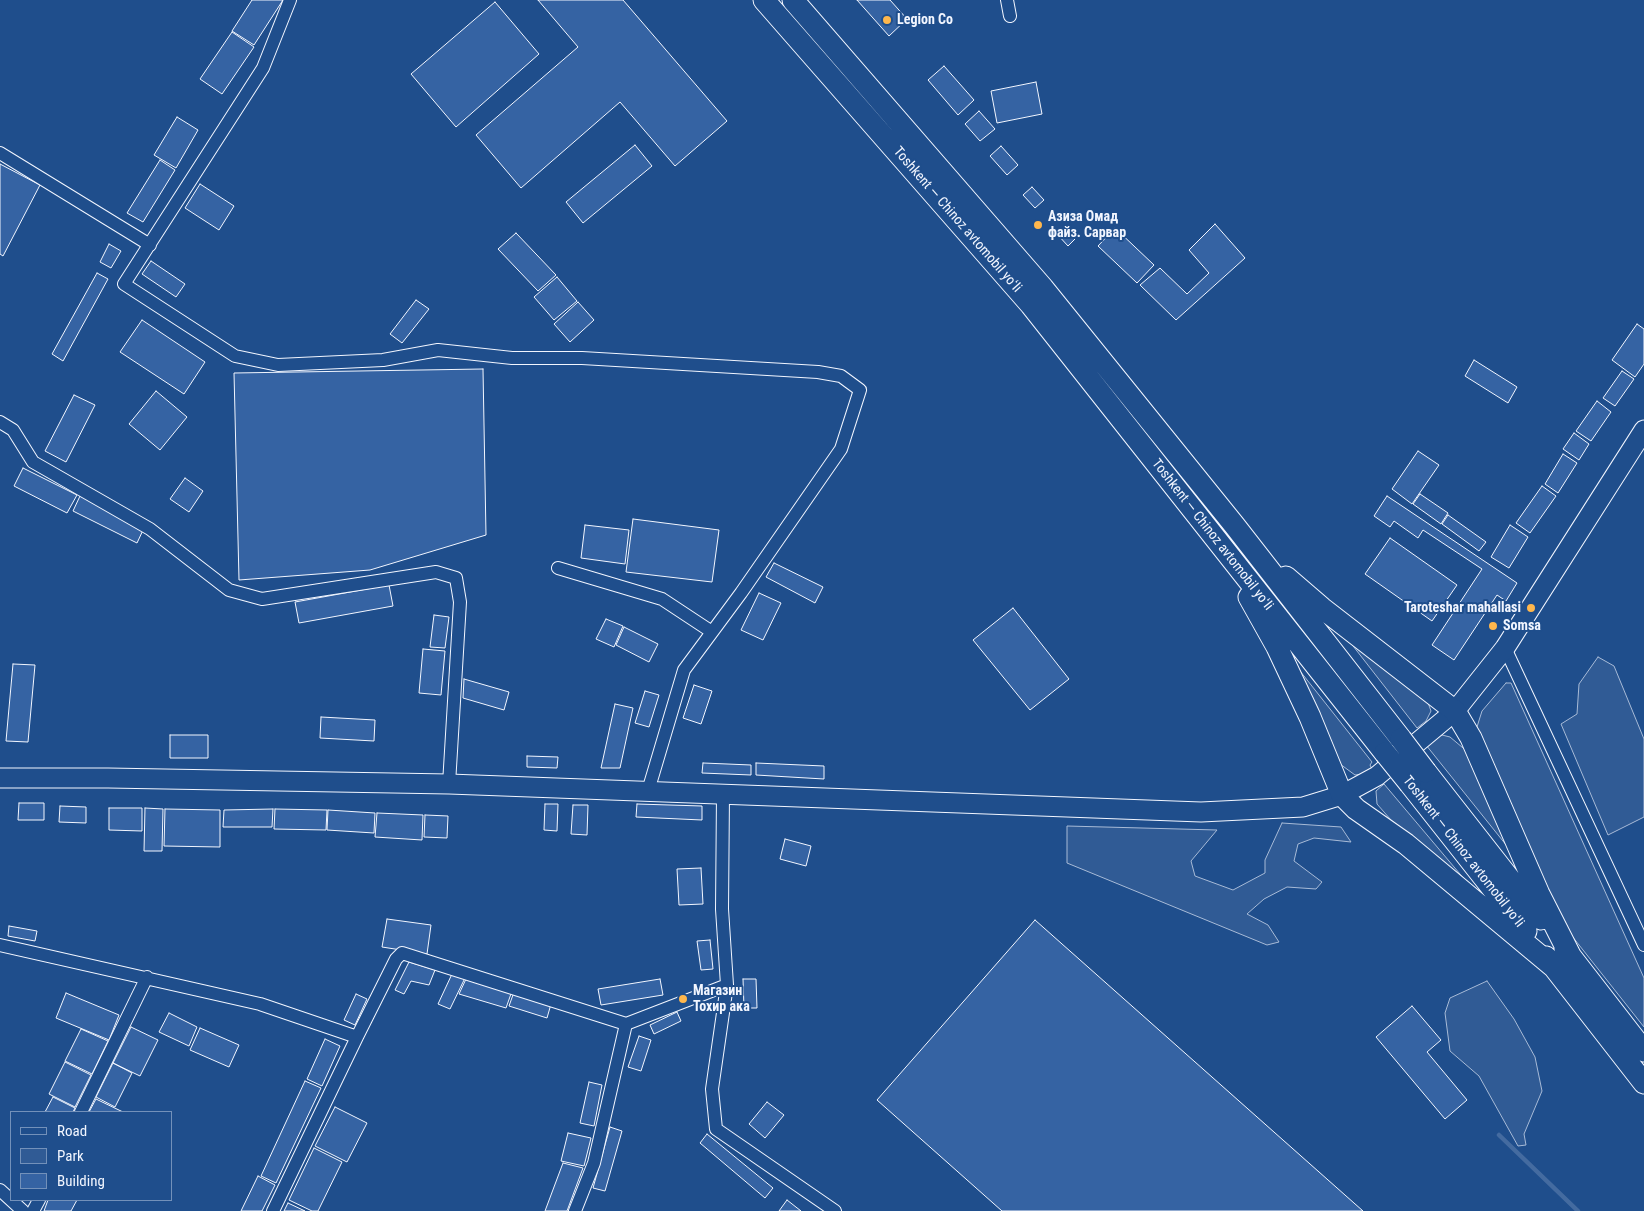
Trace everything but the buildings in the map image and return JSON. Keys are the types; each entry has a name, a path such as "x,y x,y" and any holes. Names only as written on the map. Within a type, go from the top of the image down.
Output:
{"highway":[{"name":"Toshkent — Chinoz avtomobil yoʻli","path":"764,0 1031,305 1385,753 1418,778"},
{"name":"Toshkent — Chinoz avtomobil yoʻli","path":"793,0 1043,288 1235,526 1401,739 1418,778 1564,964 1644,1083"},
{"path":"1235,526 1272,565 1322,608 1456,711 1471,738 1520,847 1564,964"},
{"path":"1218,542 1291,676 1349,802 1564,964"},
{"name":"Toshkent — Chinoz avtomobil yoʻli","path":"1564,964 1644,1051"}],"main road":[{"path":"0,778 449,784 1200,812 1303,807 1349,802 1377,776 1456,711 1505,648 1644,430"}],"street":[{"path":"290,0 263,68 124,284 235,356 278,365 383,360 438,350 512,358 582,358 818,372 841,376 860,390 841,449 684,670 648,791"},
{"path":"1007,0 1010,16"},
{"path":"0,153 150,244"},
{"path":"0,422 13,430 34,462 150,529 229,590 262,599 436,572 456,578 460,602 449,784"},
{"path":"558,568 662,599 712,632"},
{"path":"1505,648 1644,945"},
{"path":"723,794 722,909 728,985 712,1089 716,1128 835,1211"},
{"path":"0,945 260,1004 357,1037"},
{"path":"273,1211 396,959 402,953 626,1024 728,985"},
{"path":"81,1111 147,977"},
{"path":"575,1211 594,1163 626,1024"},
{"path":"0,1190 10,1199"},
{"path":"12,1201 23,1211"}],"green space":[{"path":"1332,619 1427,700 1431,711 1426,721 1417,728"},
{"path":"1598,657 1614,666 1644,739 1644,817 1608,835 1561,724 1577,714 1579,684"},
{"path":"1300,671 1372,762 1370,765 1372,769 1363,774 1355,775 1340,764"},
{"path":"1506,683 1511,683 1644,978 1644,1027 1564,926 1476,730 1482,711"},
{"path":"1442,735 1450,737 1469,753 1527,871 1426,745 1435,737"},
{"path":"1384,784 1476,893 1391,820 1377,804 1376,791"},
{"path":"1282,823 1341,827 1351,842 1314,838 1298,844 1294,861 1322,882 1316,889 1287,887 1264,899 1247,914 1268,925 1279,942 1267,945 1067,863 1067,826 1217,830 1191,861 1195,876 1233,890 1265,873 1265,860"},
{"path":"1487,981 1514,1019 1535,1057 1542,1091 1524,1134 1526,1145 1518,1146 1479,1076 1450,1051 1445,1013 1450,998"}],"waterway":[{"path":"1499,1135 1578,1211"}],"place":[{"name":"Legion Co","path":"887,20"},
{"name":"Азиза Омад файз. Сарвар","path":"1038,225"},
{"name":"Taroteshar mahallasi","path":"1531,608"},
{"name":"Somsa","path":"1493,626"},
{"name":"Магазин Тохир ака","path":"683,999"}]}
